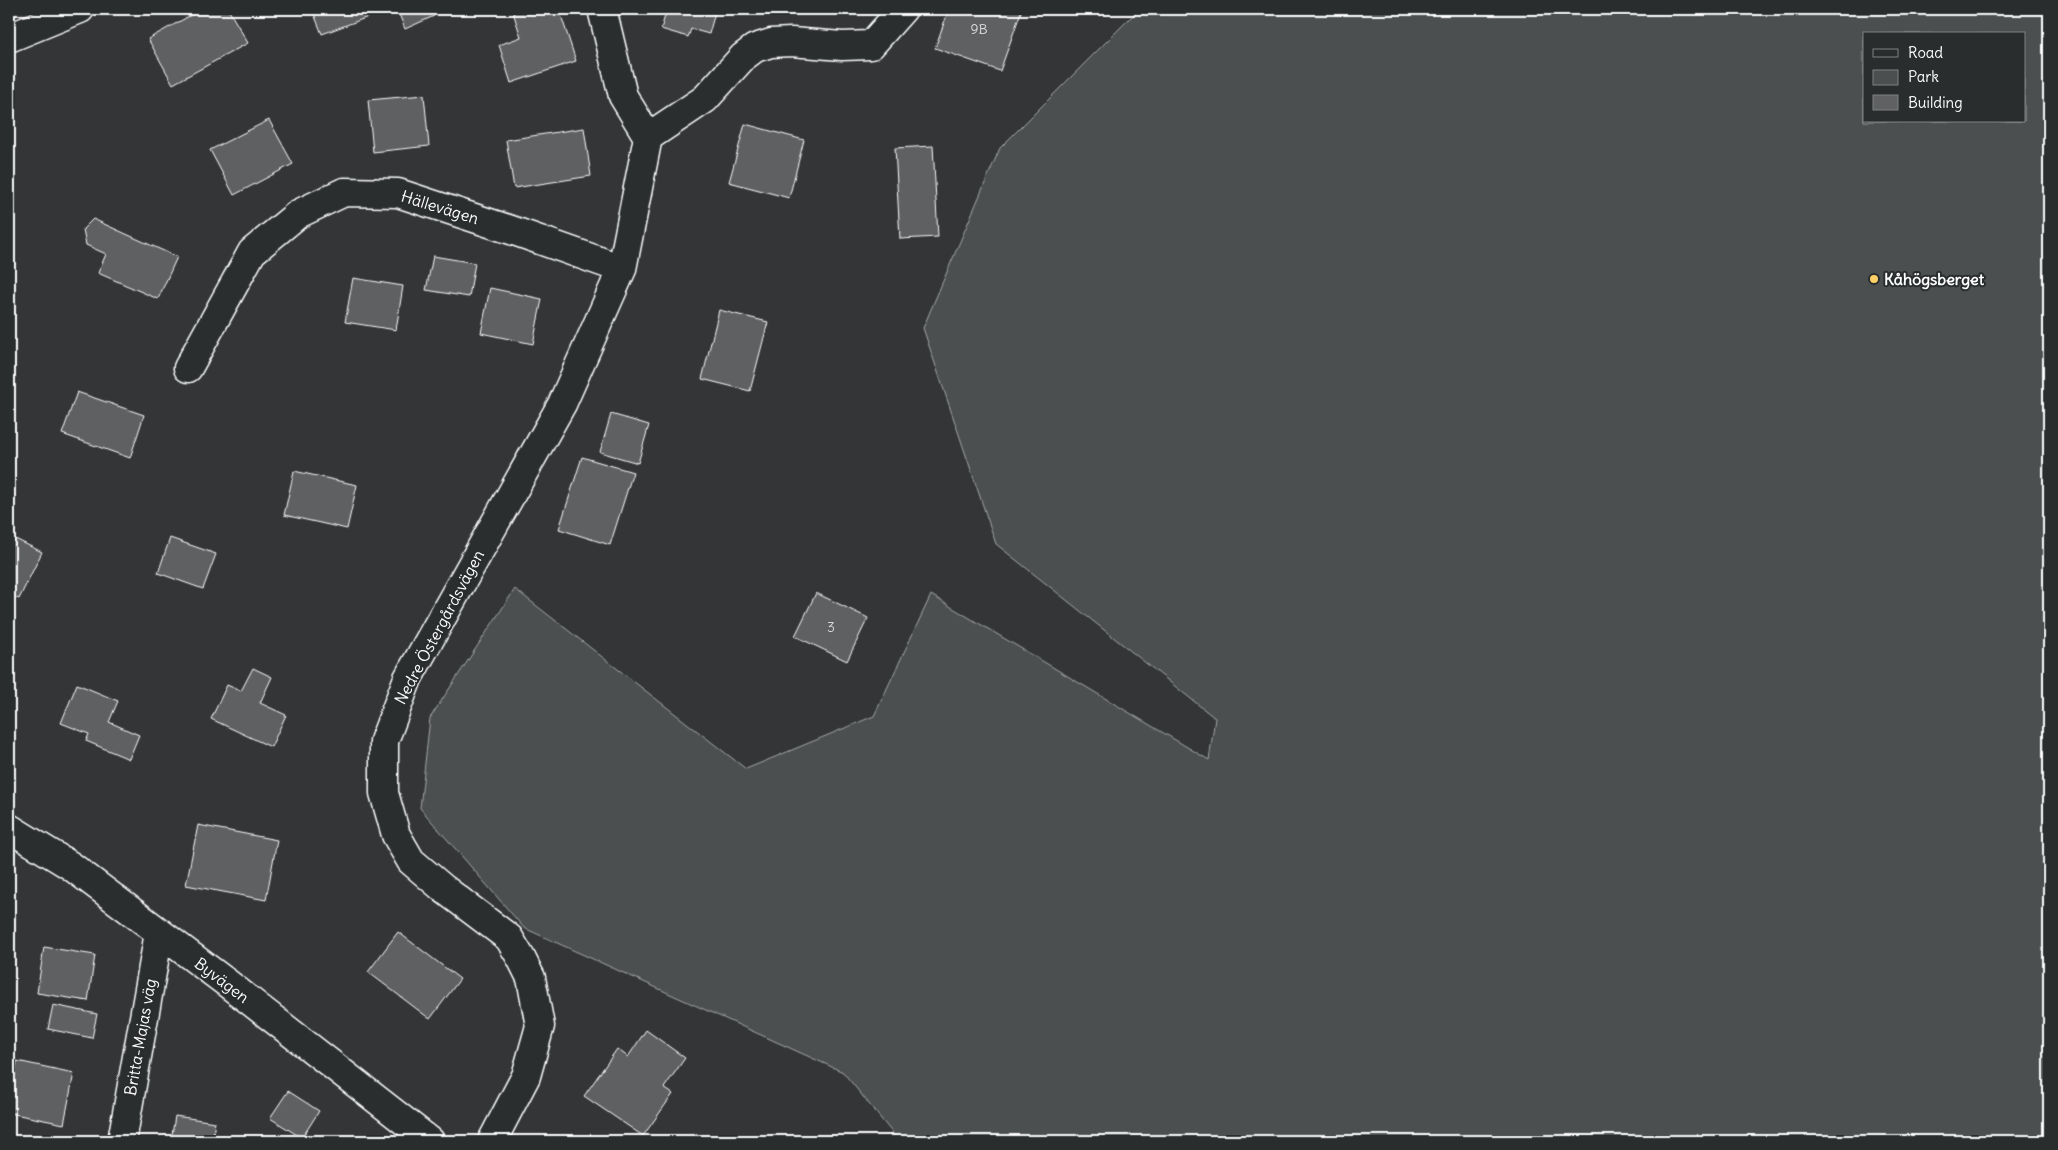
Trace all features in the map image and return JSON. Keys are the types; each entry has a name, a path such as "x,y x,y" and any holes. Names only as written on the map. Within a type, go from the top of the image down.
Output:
{"street":[{"path":"9,38 80,9"},
{"path":"602,9 623,96 648,137 705,99 742,57 755,48 771,43 791,42 842,46 871,45 903,9"},
{"name":"Nedre Östergårdsvägen","path":"492,1141 526,1076 540,1026 531,978 522,958 509,938 444,889 411,861 396,835 384,793 384,741 408,678 562,404 622,269 648,137"},
{"name":"Hällevägen","path":"188,368 252,252 298,214 344,192 398,193 622,269"},
{"name":"Byvägen","path":"9,828 71,866 227,983 430,1141"},
{"name":"Britta-Majas väg","path":"122,1141 158,933"}],"green space":[{"path":"1139,9 2049,9 2049,1141 899,1141 843,1072 524,928 420,808 430,718 515,589 746,769 874,716 931,595 1209,760 1215,718 996,544 923,328 1000,148"}],"building":[{"path":"202,9 228,9 248,43 173,84 148,39"},
{"path":"312,9 390,9 322,34"},
{"path":"397,9 431,9 434,16 405,29"},
{"path":"512,9 559,9 576,61 511,83 499,45 521,37"},
{"path":"667,9 716,9 709,34 691,29 688,37 661,29"},
{"path":"949,9 1022,9 1000,71 935,48"},
{"path":"424,95 429,146 373,152 368,100"},
{"path":"269,120 293,164 234,195 210,150"},
{"path":"745,124 804,140 789,198 729,182"},
{"path":"584,128 591,176 514,188 506,140"},
{"path":"933,146 938,237 900,239 895,148"},
{"path":"93,219 177,257 158,299 98,273 106,254 86,245 83,229"},
{"path":"433,256 475,263 469,297 426,290"},
{"path":"353,278 403,286 396,330 345,322"},
{"path":"490,288 542,299 533,344 481,333"},
{"path":"719,310 768,322 750,391 702,379"},
{"path":"77,392 144,415 130,458 62,434"},
{"path":"611,414 649,425 638,463 600,452"},
{"path":"582,457 633,472 610,545 559,529"},
{"path":"294,471 357,485 347,529 284,515"},
{"path":"9,536 42,552 19,599 9,595"},
{"path":"170,538 216,554 203,589 158,573"},
{"path":"816,593 868,618 847,661 795,636"},
{"path":"253,668 272,677 260,703 286,715 271,747 211,719 227,685 241,691"},
{"path":"77,684 118,701 109,722 139,735 129,759 86,741 89,734 61,723"},
{"path":"198,825 277,840 266,900 186,885"},
{"path":"398,932 460,979 430,1019 368,972"},
{"path":"44,947 95,955 88,1001 37,993"},
{"path":"53,1005 97,1014 92,1038 48,1029"},
{"path":"646,1030 685,1058 664,1088 673,1094 643,1136 584,1096 617,1049 628,1057"},
{"path":"17,1061 74,1073 64,1124 9,1113 9,1103"},
{"path":"288,1091 319,1111 302,1138 270,1118"},
{"path":"175,1116 215,1122 212,1141 171,1141"}],"place":[{"name":"Kåhögsberget","path":"1874,279"}]}
